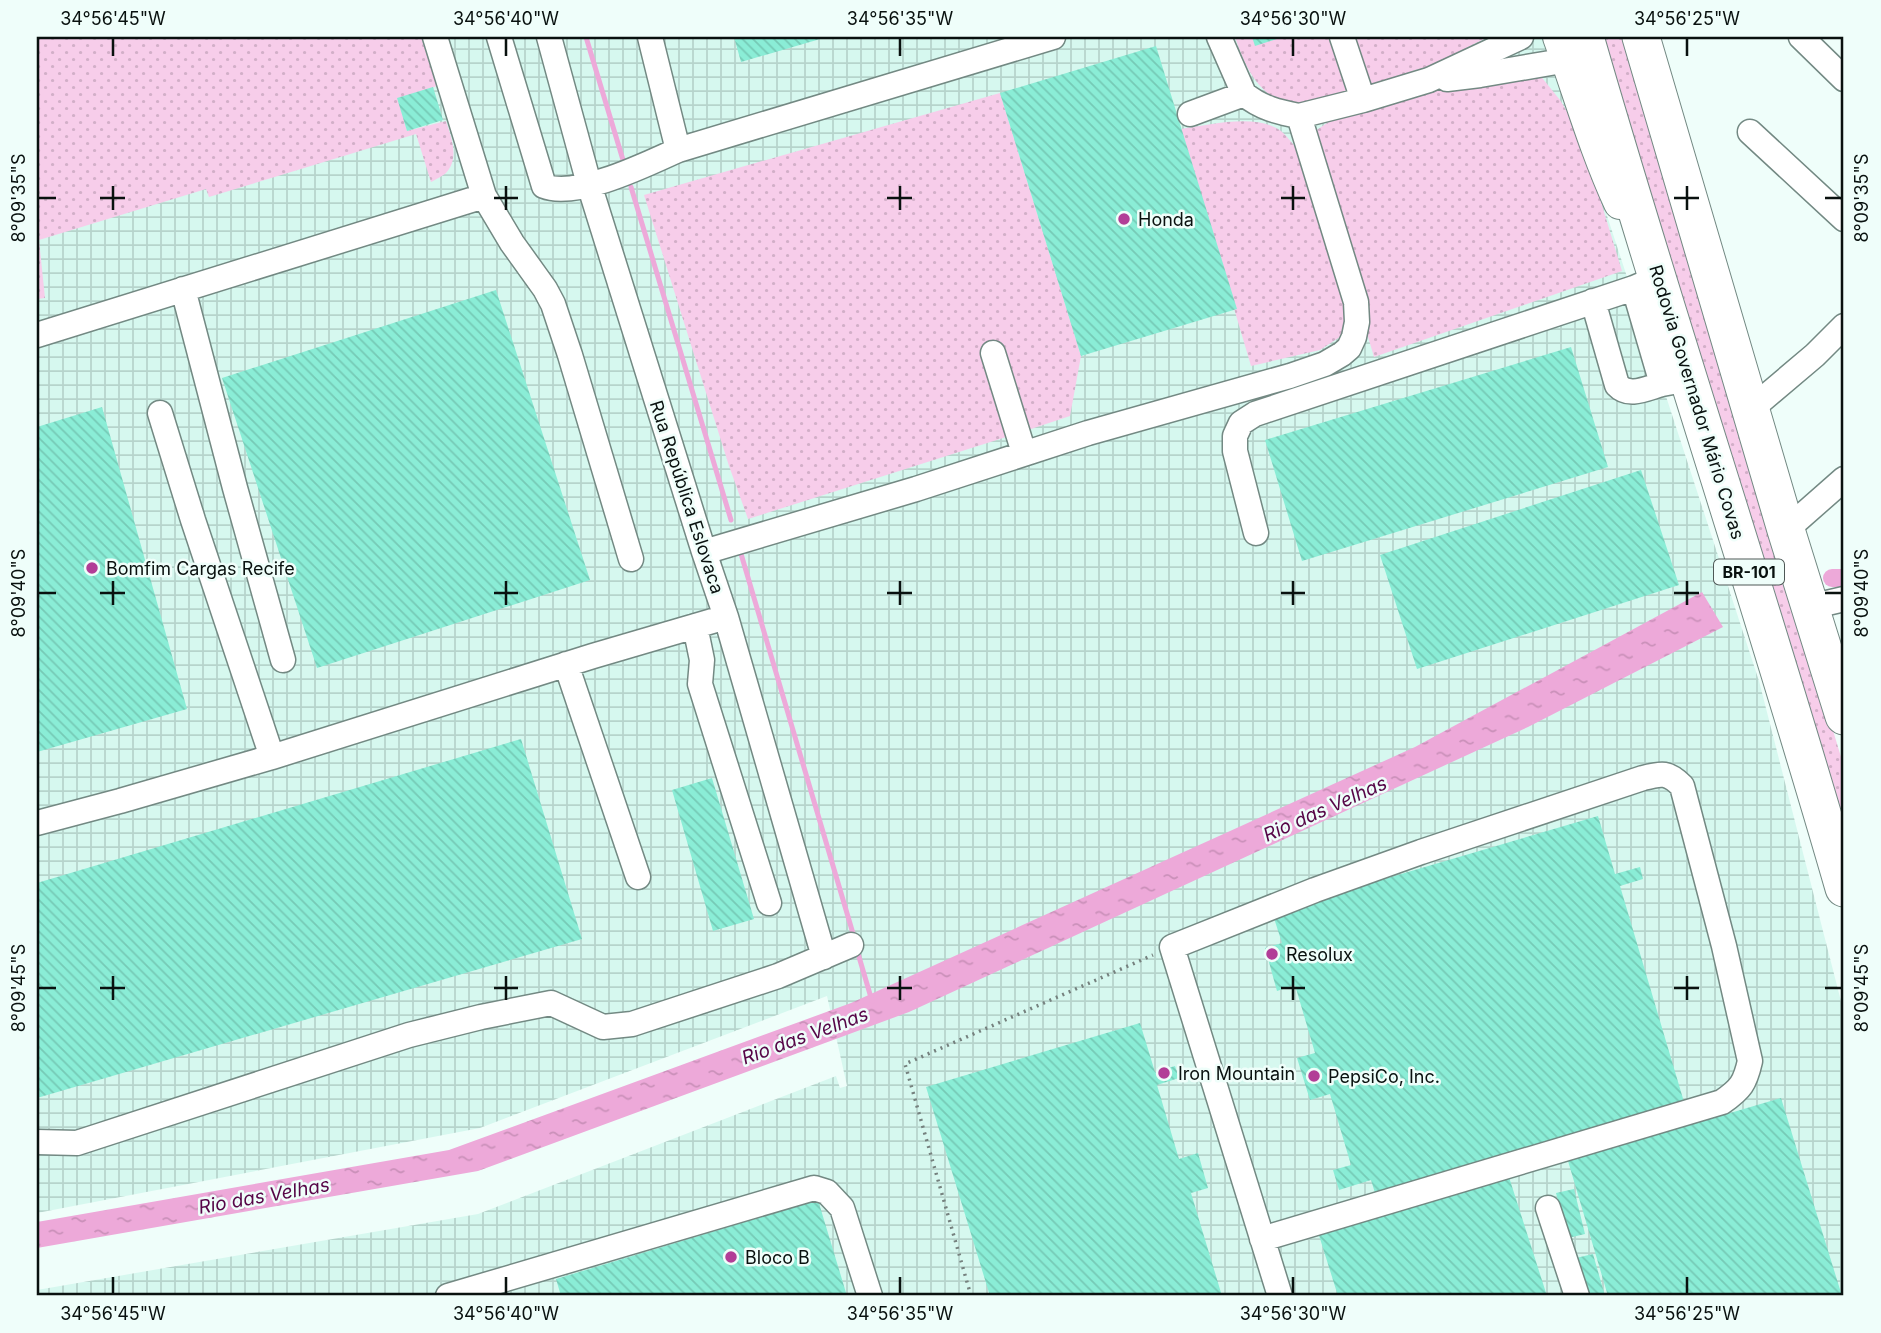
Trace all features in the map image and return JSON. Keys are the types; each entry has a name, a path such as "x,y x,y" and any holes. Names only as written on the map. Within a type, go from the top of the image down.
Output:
{"highway":[{"name":"BR-101","path":"1641,37 1786,530 1827,603 1844,716"},
{"name":"Rodovia Governador Mário Covas","path":"1571,45 1615,139 1675,382 1796,720 1844,888"}],"main road":[{"path":"1658,37 1666,124"}],"street":[{"path":"435,37 484,196 553,304 631,559"},
{"path":"499,37 544,186 552,189 570,189 589,184 678,150 1052,37"},
{"name":"Rua República Eslovaca","path":"549,37 589,184 726,617 824,957"},
{"path":"650,37 678,150"},
{"path":"1219,37 1244,94 1257,104 1277,112 1299,116 1429,80 1521,37"},
{"path":"1342,37 1363,100"},
{"path":"1801,37 1844,79"},
{"path":"1429,80 1480,75 1571,45"},
{"path":"1190,114 1244,94"},
{"path":"704,552 916,489 1088,433 1290,376 1325,364 1342,354 1349,348 1354,337 1357,322 1356,302 1299,116"},
{"path":"1750,132 1844,219"},
{"path":"37,335 484,196"},
{"path":"1256,533 1235,451 1235,436 1241,423 1255,414 1593,301 1648,274"},
{"path":"183,289 283,660"},
{"path":"1593,301 1617,385 1623,391 1631,392 1675,382"},
{"path":"1750,410 1815,355 1844,326"},
{"path":"993,353 1024,453"},
{"path":"160,413 272,757"},
{"path":"1786,530 1844,479"},
{"path":"37,823 120,802 272,757 566,664 726,617"},
{"path":"695,626 702,660 700,684 769,903"},
{"path":"566,664 638,877"},
{"path":"1262,1239 1722,1102 1737,1092 1746,1080 1750,1061 1724,946 1682,786 1672,776 1660,774 1643,778 1421,852 1315,890 1172,947 1262,1239 1280,1296"},
{"path":"37,1142 78,1143 409,1035 551,1003 603,1027 632,1024 778,975 851,945"},
{"path":"447,1296 502,1289 814,1188 827,1192 842,1208 870,1296"},
{"path":"1548,1208 1577,1296"}],"path":[{"path":"971,1296 905,1064 1172,947"}],"shaded area":[{"path":"37,37 1553,37 1580,133 1759,681 1844,1013 1844,1296 37,1296 37,1290 478,1214 836,1076 840,1088 847,1086 827,996 480,1128 37,1213"},
{"path":"37,37 421,37 437,86 398,99 407,131 446,121 453,147 453,161 446,173 431,182 416,134 209,197 206,189 39,240 45,298 37,299"},
{"path":"1235,37 1335,37 1349,89 1312,103 1282,101 1271,95 1253,76"},
{"path":"1349,37 1488,37 1440,64 1415,70 1372,87 1363,83"},
{"path":"1599,37 1633,37 1844,767 1844,847"},
{"path":"1535,69 1560,100 1580,133 1622,271 1374,357 1358,303 1346,333 1320,350 1251,366 1181,129 1232,122 1259,123 1281,131 1303,157 1306,137 1354,105"},
{"path":"1000,93 1081,356 1070,416 748,519 644,195"}],"water":[{"path":"1702,592 1723,627 1528,727 909,1012 478,1171 37,1248 37,1222 449,1150 851,1003 1415,747"}],"building":[{"path":"734,37 827,37 741,62"},
{"path":"1252,37 1283,37 1255,46"},
{"name":"Honda","path":"1156,46 1237,309 1081,356 1000,93"},
{"path":"433,87 443,120 407,131 397,98"},
{"path":"496,290 590,580 317,668 222,378"},
{"path":"1571,347 1608,467 1302,561 1265,440"},
{"name":"Bomfim Cargas Recife","path":"102,407 187,709 37,752 37,427"},
{"path":"1641,470 1679,585 1417,669 1380,555"},
{"path":"521,739 582,939 37,1098 37,883"},
{"path":"712,778 754,919 713,931 672,790"},
{"path":"1598,816 1615,874 1640,867 1643,879 1620,886 1684,1102 1375,1193 1371,1180 1339,1190 1333,1170 1351,1165 1330,1094 1310,1100 1297,1058 1315,1053 1295,985 1277,991 1265,948 1282,943 1272,912"},
{"path":"1140,1023 1155,1072 1175,1066 1179,1078 1157,1085 1179,1159 1198,1153 1208,1188 1191,1193 1222,1296 990,1296 926,1087"},
{"path":"1781,1098 1842,1296 1608,1296 1568,1161"},
{"path":"1508,1174 1547,1296 1338,1296 1317,1229"},
{"path":"1574,1189 1585,1234 1568,1238 1556,1193"},
{"name":"Bloco B","path":"818,1200 847,1296 561,1296 556,1279"},
{"path":"1593,1254 1605,1296 1587,1296 1576,1258"}],"waterway":[{"path":"586,37 623,160"},
{"path":"631,187 731,520"},
{"path":"739,547 854,937"},
{"name":"Rio das Velhas","path":"1832,578 1844,578"},
{"path":"857,950 872,1001"}],"place":[{"name":"Honda","path":"1124,219"},
{"name":"Bomfim Cargas Recife","path":"92,568"},
{"name":"Resolux","path":"1272,954"},
{"name":"Iron Mountain","path":"1164,1073"},
{"name":"PepsiCo, Inc.","path":"1314,1076"},
{"name":"Bloco B","path":"731,1257"}]}
